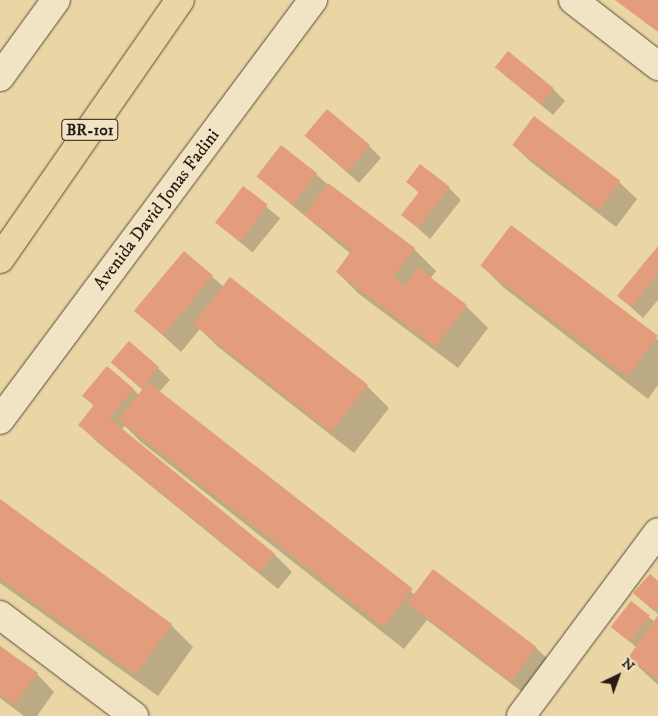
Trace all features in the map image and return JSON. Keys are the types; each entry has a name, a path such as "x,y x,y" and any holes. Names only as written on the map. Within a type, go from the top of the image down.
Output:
{"highway":[{"name":"BR-101","path":"0,260 180,0"}],"street":[{"path":"0,77 56,0"},
{"name":"Avenida David Jonas Fadini","path":"0,420 313,0"},
{"path":"573,0 658,66"},
{"path":"521,716 658,532"},
{"path":"0,614 134,716"}],"building":[{"path":"615,0 658,0 658,32"},
{"path":"508,51 554,88 541,104 495,67"},
{"path":"327,109 370,145 347,172 305,136"},
{"path":"534,116 620,181 599,210 512,145"},
{"path":"281,145 317,173 293,205 256,177"},
{"path":"420,164 450,187 418,228 401,215 419,192 406,182"},
{"path":"328,183 415,248 393,277 405,286 418,268 467,305 436,347 336,272 352,250 304,215"},
{"path":"243,186 268,205 240,241 215,223"},
{"path":"511,225 658,336 627,376 480,266"},
{"path":"658,246 658,274 631,307 617,296"},
{"path":"184,251 213,275 163,335 134,311"},
{"path":"230,277 368,385 331,432 193,324"},
{"path":"129,341 159,367 141,388 111,362"},
{"path":"107,366 134,389 109,418 275,554 260,573 78,425 94,405 82,396"},
{"path":"148,382 413,589 383,627 118,420"},
{"path":"0,499 172,624 135,675 0,578"},
{"path":"433,569 537,647 511,682 407,603"},
{"path":"650,574 658,581 658,606 654,611 633,593"},
{"path":"631,601 650,616 630,642 611,627"},
{"path":"658,615 658,679 628,658"},
{"path":"0,646 38,673 14,705 0,695"}]}
